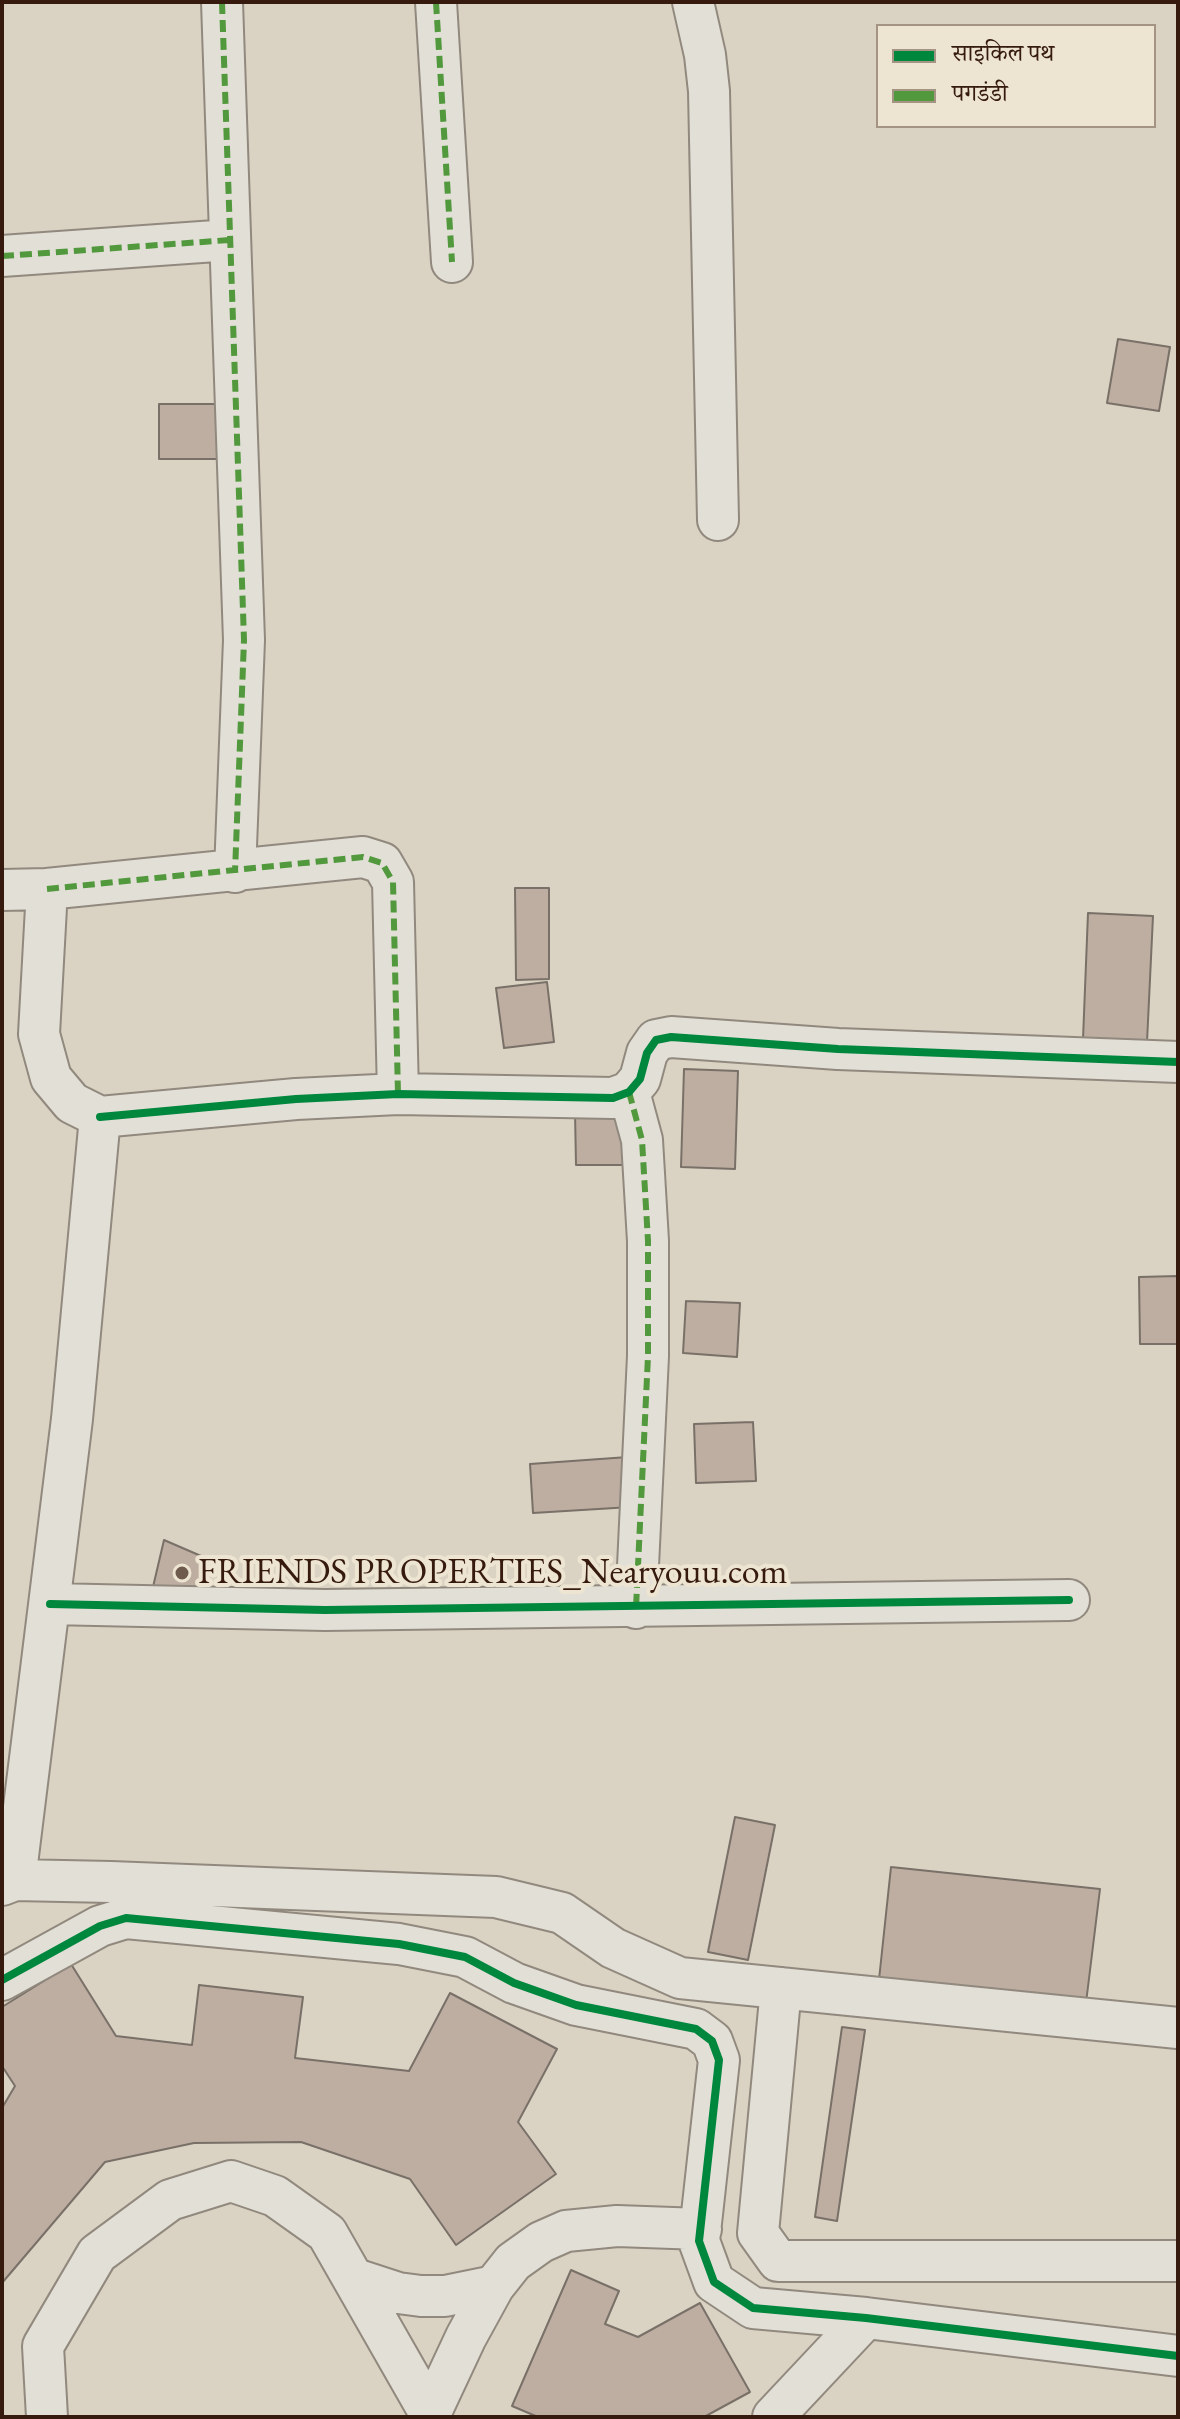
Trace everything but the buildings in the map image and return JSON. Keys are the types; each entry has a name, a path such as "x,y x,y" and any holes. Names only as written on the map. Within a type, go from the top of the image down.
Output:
{"street":[{"path":"222,2 244,640 235,872"},
{"path":"436,2 452,262"},
{"path":"693,2 705,55 709,91 718,520"},
{"path":"2,256 230,240"},
{"path":"2,890 47,889 235,872 363,857 382,863 393,882 398,1094"},
{"path":"47,889 39,1034 51,1078 72,1103 100,1117 296,1099 398,1094 613,1098 629,1092 640,1079 647,1053 656,1040 671,1037 838,1049 1178,1062"},
{"path":"629,1092 642,1140 648,1241 648,1356 636,1608"},
{"path":"100,1117 72,1419 50,1604 8,1883 496,1897 562,1913 613,1948 680,1978 1178,2028"},
{"path":"50,1604 325,1610 1069,1600"},
{"path":"2,1980 100,1926 126,1918 399,1944 465,1957 514,1983 576,2005 696,2029 712,2041 719,2060 699,2241 714,2282 753,2308 866,2318 1178,2356"},
{"path":"781,1988 758,2233 778,2261 1178,2261"},
{"path":"47,2417 43,2346 97,2254 170,2200 231,2181 275,2196 327,2233 431,2415"},
{"path":"431,2415 466,2337 494,2286 513,2262 541,2242 566,2231 617,2226 701,2229"},
{"path":"355,2279 398,2293 421,2296 445,2296 494,2286"},
{"path":"773,2417 866,2318"}],"marked path":[{"path":"222,2 244,640 235,872"},
{"path":"436,2 452,262"},
{"path":"2,256 230,240"},
{"path":"47,889 363,857 382,863 393,882 398,1094"},
{"path":"629,1092 642,1140 648,1241 648,1356 636,1608"}],"cycle path":[{"path":"100,1117 296,1099 398,1094 613,1098 629,1092 640,1079 647,1053 656,1040 671,1037 838,1049 1178,1062"},
{"path":"50,1604 325,1610 1069,1600"},
{"path":"2,1980 100,1926 126,1918 399,1944 465,1957 514,1983 576,2005 696,2029 712,2041 719,2060 699,2241 714,2282 753,2308 866,2318 1178,2356"}],"place":[{"name":"FRIENDS PROPERTIES_Nearyouu.com","path":"182,1573"}]}
